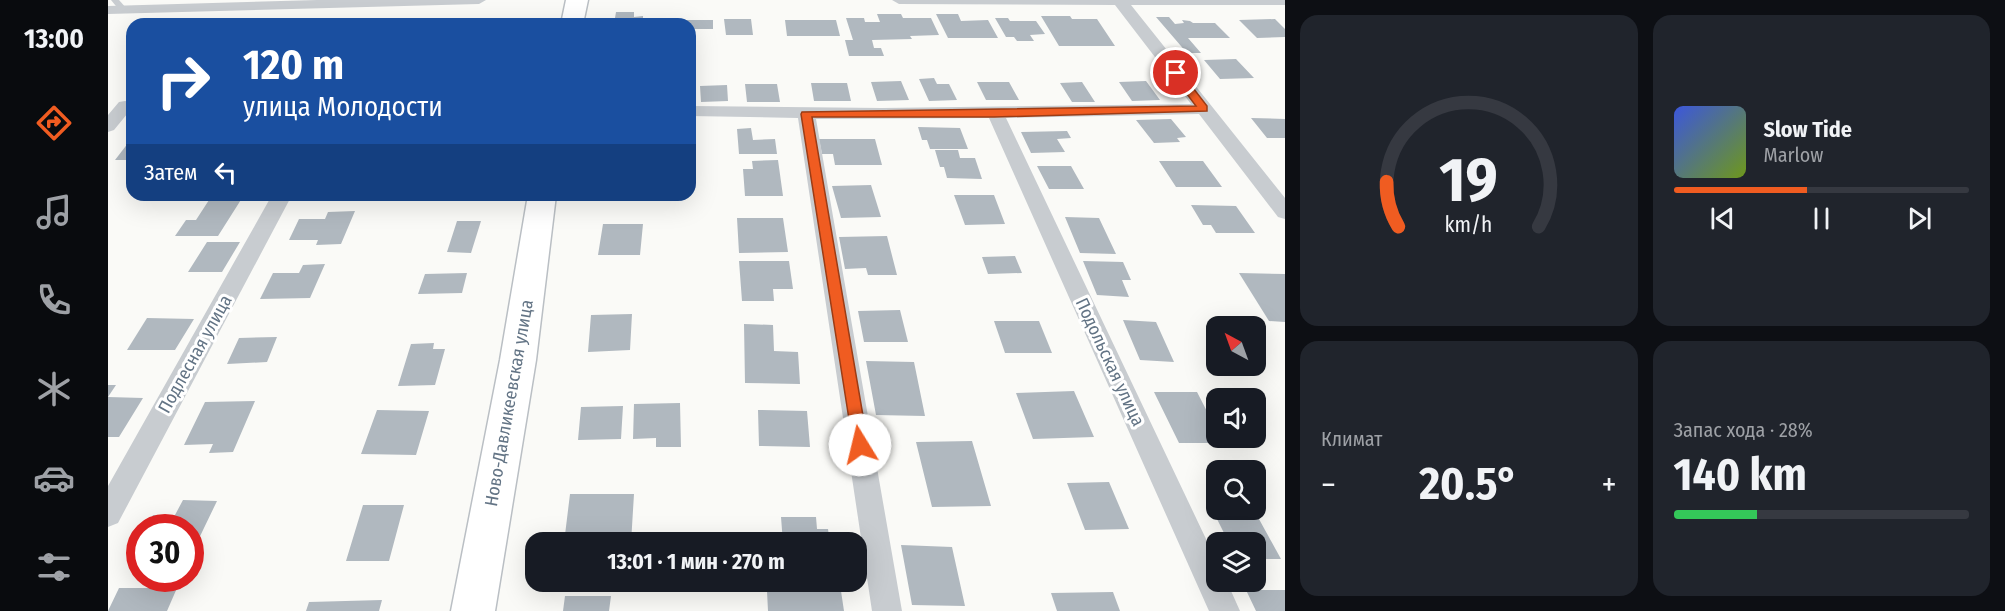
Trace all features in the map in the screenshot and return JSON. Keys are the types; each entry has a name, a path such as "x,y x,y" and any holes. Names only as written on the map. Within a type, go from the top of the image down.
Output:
{"street":[{"path":"108,10 119,4 479,0"},
{"path":"573,18 576,0"},
{"path":"899,0 1285,1"},
{"path":"1120,1 1285,212"},
{"path":"108,126 122,106"},
{"path":"696,111 806,114 1204,109"},
{"name":"Подольская улица","path":"994,113 1226,611"},
{"path":"806,114 886,611"},
{"name":"Подлесная улица","path":"108,513 279,201"},
{"name":"Ново-Давликеевская улица","path":"473,611 518,360 541,201"}],"building":[{"path":"616,12 634,12 634,17 643,16 643,18 615,18"},
{"path":"877,14 901,14 903,18 931,18 939,35 910,36 912,39 872,40 874,48 881,48 884,56 849,56 845,40 853,40 846,18 864,18 865,22 880,22"},
{"path":"936,14 958,14 961,21 988,20 998,38 948,38"},
{"path":"1041,16 1097,19 1115,46 1059,46"},
{"path":"1156,17 1169,17 1175,24 1184,23 1182,20 1193,23 1215,23 1230,38 1188,38 1201,53 1187,53"},
{"path":"995,18 1008,18 1010,21 1036,21 1045,34 1030,35 1034,41 1017,41 1014,37 1006,37"},
{"path":"724,19 751,19 753,35 726,35"},
{"path":"1275,19 1285,29 1285,37 1257,38 1239,20"},
{"path":"696,20 713,20 713,29 696,29"},
{"path":"785,20 836,20 840,36 787,36"},
{"path":"1236,59 1254,78 1220,79 1204,60"},
{"path":"934,78 937,84 949,84 957,100 929,101 919,79"},
{"path":"901,81 909,100 877,101 871,82"},
{"path":"1146,81 1160,100 1132,101 1119,82"},
{"path":"977,82 1009,82 1019,100 986,100"},
{"path":"1082,82 1095,102 1072,102 1060,83"},
{"path":"811,83 847,83 851,101 814,101"},
{"path":"745,84 777,84 780,102 747,102"},
{"path":"727,85 728,101 701,102 700,86"},
{"path":"1251,118 1285,119 1285,138 1267,138"},
{"path":"1171,119 1186,137 1177,138 1180,142 1154,143 1136,120"},
{"path":"918,127 960,128 968,149 930,149 927,140 922,140"},
{"path":"751,128 753,140 775,139 777,154 739,154 737,129"},
{"path":"1067,131 1071,138 1057,139 1065,152 1031,153 1021,132"},
{"path":"819,139 875,139 882,165 835,165 833,154 822,154"},
{"path":"126,146 126,160 115,160"},
{"path":"935,150 958,150 960,158 975,158 982,179 947,178 944,167 940,167"},
{"path":"778,160 783,196 745,196 743,169 753,169 752,161"},
{"path":"1159,161 1203,161 1222,187 1176,187"},
{"path":"1037,166 1071,166 1084,189 1049,189"},
{"path":"871,185 881,217 841,218 832,186"},
{"path":"954,195 994,195 1005,224 965,225"},
{"path":"208,201 240,201 218,236 175,236 186,220 196,220"},
{"path":"1191,205 1236,206 1255,233 1216,233 1211,225 1203,225"},
{"path":"355,211 341,244 316,245 318,240 289,240 299,219 325,219 328,212"},
{"path":"1065,217 1099,218 1116,254 1080,253"},
{"path":"737,218 783,218 788,252 739,253"},
{"path":"457,221 481,221 471,253 447,252"},
{"path":"603,224 643,224 640,255 598,255"},
{"path":"887,236 897,275 868,275 866,268 845,269 839,237"},
{"path":"207,242 240,242 222,272 188,272"},
{"path":"1015,256 1022,273 988,274 982,257"},
{"path":"739,261 789,261 793,289 773,289 774,301 742,301"},
{"path":"1083,261 1123,262 1131,280 1122,280 1129,297 1097,295"},
{"path":"325,264 310,298 260,299 273,273 299,273 303,265"},
{"path":"467,273 462,293 418,294 425,274"},
{"path":"1239,273 1285,274 1285,322 1269,321"},
{"path":"900,310 908,342 864,342 858,311"},
{"path":"632,314 630,350 588,352 591,315"},
{"path":"147,318 194,319 175,350 127,350"},
{"path":"1123,320 1156,322 1174,362 1140,360"},
{"path":"994,321 1039,321 1052,353 1005,353"},
{"path":"744,324 773,325 774,351 798,352 800,384 745,383"},
{"path":"277,337 267,362 227,364 239,338"},
{"path":"434,343 433,349 445,349 435,385 398,386 411,344"},
{"path":"866,361 914,362 925,416 876,415"},
{"path":"108,385 116,385 108,397"},
{"path":"1074,391 1094,437 1033,439 1016,393"},
{"path":"1154,392 1197,392 1206,410 1206,443 1179,443"},
{"path":"108,397 143,398 119,437 108,437"},
{"path":"255,401 233,452 209,453 213,444 184,445 205,402"},
{"path":"680,403 681,447 656,447 656,438 633,439 634,404"},
{"path":"623,406 621,439 578,440 581,407"},
{"path":"377,410 429,411 416,455 361,454"},
{"path":"758,410 807,411 810,447 759,446"},
{"path":"972,441 991,506 932,507 916,442"},
{"path":"1109,482 1129,529 1085,530 1067,483"},
{"path":"570,494 634,494 632,532 565,532"},
{"path":"183,500 217,501 204,528 204,514 176,514"},
{"path":"363,505 404,505 389,561 346,561"},
{"path":"781,517 816,517 817,529 828,529 828,532 782,532"},
{"path":"1218,520 1260,520 1281,559 1266,559 1266,532 1224,532"},
{"path":"901,545 952,547 965,606 912,605"},
{"path":"119,588 126,588 126,592 175,592 167,611 108,611"},
{"path":"1285,590 1285,611 1256,611 1247,592"},
{"path":"767,592 841,592 844,611 768,611"},
{"path":"1113,592 1120,611 1057,611 1051,593"},
{"path":"565,596 611,596 609,611 563,611"},
{"path":"382,600 379,611 306,611 309,602"}],"route":[{"path":"860,445 806,114 1204,109 1176,73"}]}
